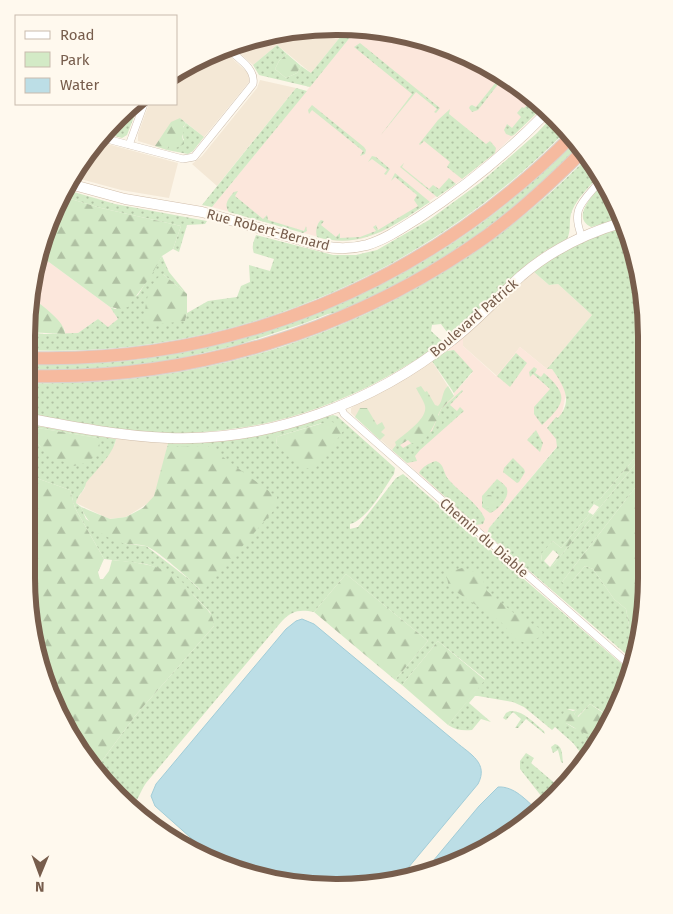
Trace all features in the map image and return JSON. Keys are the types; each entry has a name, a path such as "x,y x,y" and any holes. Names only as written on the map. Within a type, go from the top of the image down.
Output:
{"highway":[{"path":"35,358 107,356 183,346 255,329 322,305 392,273 452,236 514,189 566,142"},
{"path":"35,376 111,374 195,363 259,347 339,319 401,289 474,244 521,208 578,156"}],"street":[{"path":"109,140 183,159 194,157 252,87 254,77 249,68 233,54"},
{"path":"129,145 144,105"},
{"name":"Rue Robert-Bernard","path":"75,185 125,199 202,212 322,246 356,247 386,237 438,205 492,164 542,116"},
{"path":"582,237 576,220 578,211 584,200 597,185"},
{"name":"Boulevard Patrick","path":"35,420 115,434 198,438 264,429 340,406 374,390 432,356 458,336 527,271 556,251 582,237 616,225"},
{"name":"Chemin du Diable","path":"340,406 344,414 626,662"}],"shaded area":[{"path":"342,35 311,73 277,45 253,65 238,52 278,41"},
{"path":"351,36 415,45 452,58 487,75 520,97 538,112 495,153 461,180 384,231 361,239 329,240 212,207"},
{"path":"229,55 249,75 249,82 204,137 180,118 167,150 138,141 138,134 149,105 178,105 178,80 186,75"},
{"path":"260,80 296,88 217,186 192,164 202,156 257,88"},
{"path":"105,143 178,163 169,198 121,190 80,179"},
{"path":"45,259 110,307 118,319 108,328 98,319 78,333 65,334 65,330 37,302"},
{"path":"534,272 549,285 558,284 592,315 547,369 520,347 497,376 463,346 462,339"},
{"path":"463,337 463,346 496,376 520,347 547,369 552,369 564,385 566,394 562,413 569,432 489,528 487,534 392,450 452,398 454,393 472,373 453,350 447,351"},
{"path":"432,361 454,396 442,410 392,450 351,413 351,408"},
{"path":"116,439 168,443 158,486 150,502 126,517 109,519 76,503 85,488 85,483 115,444"}],"green space":[{"path":"342,35 351,36 310,87 259,75 253,65 277,45 287,54 279,61 275,69 286,78 297,73 301,66 311,73"},
{"path":"360,43 440,108 436,113 434,112 437,109 416,92 380,136 412,94 354,47"},
{"path":"287,54 301,66 297,73 286,78 275,69 279,61"},
{"path":"497,81 499,83 478,110 472,112 469,108 472,105 476,107"},
{"path":"296,88 307,91 212,207 202,205"},
{"path":"528,104 538,112 514,135 506,134 504,130 507,124 512,128 521,117 517,113 522,107 524,108"},
{"path":"312,105 364,147 366,150 365,154 360,156 363,151 312,110 309,114 308,110"},
{"path":"450,109 449,114 486,144 490,141 496,148 495,153 462,179 447,167 450,162 424,141 419,144 438,120"},
{"path":"136,112 127,135 122,138 112,135 117,134 120,130 119,128 123,123"},
{"path":"180,118 186,123 183,127 185,129 182,136 184,144 176,148 168,146 167,150 155,146 171,122"},
{"path":"548,121 561,136 509,183 449,228 385,267 318,298 248,323 176,340 102,349 35,350 35,333 78,333 98,319 108,327 118,319 110,307 115,309 138,295 162,256 169,272 187,294 163,274 185,321 187,313 208,301 237,297 241,286 250,282 249,265 270,271 274,259 254,253 253,246 256,235 333,255 356,255 377,250 429,220 481,182"},
{"path":"186,123 204,137 193,151 188,154 167,150 168,146 184,140 182,131"},
{"path":"570,146 574,151 545,180 492,225 443,258 387,290 339,312 328,314 238,345 172,360 94,370 35,371 35,363 87,364 150,358 212,346 274,329 334,306 392,279 446,247 496,212"},
{"path":"372,156 376,157 390,169 386,175 384,174 387,170 372,159 368,162"},
{"path":"582,162 595,181 574,206 567,239 545,251 525,266 450,336 441,324 432,325 431,331 443,342 409,364 340,400 268,423 191,433 135,432 35,416 35,383 105,381 183,371 258,354 331,329 401,296 467,257 530,210"},
{"path":"404,163 402,167 429,189 433,185 439,189 449,178 456,184 437,197 400,167"},
{"path":"395,173 430,202 390,227 363,238 334,240 317,237 318,223 321,220 324,221 321,225 336,237 340,233 340,238 360,237 376,231 373,227 376,225 378,230 418,206 414,200 417,195 395,177 391,181"},
{"path":"599,188 615,220 591,227 585,223 583,211"},
{"path":"72,191 115,204 207,221 205,224 187,225 179,252 173,249 181,226 101,208 68,198"},
{"path":"238,191 235,196 263,219 267,215 268,220 304,231 306,226 307,231 303,233 229,212 227,201 234,192"},
{"path":"68,198 101,208 181,226 173,249 162,256 151,276 128,307 121,309 110,307 45,259 58,221"},
{"path":"618,229 628,258 632,278 638,336 638,454 601,498 593,503 588,512 590,513 561,548 553,541 541,555 542,561 550,567 554,564 638,461 638,484 562,582 572,581 585,566 593,569 614,599 626,609 630,630 632,633 628,656 487,534 489,528 557,447 556,439 547,428 563,411 566,399 563,387 556,375 552,369 547,369 592,315 558,284 549,285 534,272 565,250"},
{"path":"163,274 187,294 185,321 144,326 147,297 157,278"},
{"path":"37,302 57,319 65,334 35,332"},
{"path":"454,350 473,371 454,393 432,361 447,351"},
{"path":"516,353 527,363 510,387 497,376"},
{"path":"534,367 537,369 535,373 541,377 544,373 558,387 561,393 560,405 542,425 534,414 534,407 550,389 533,374 530,377 529,372"},
{"path":"421,386 425,392 427,391 435,405 438,406 448,386 454,396 441,409 438,415 442,423 436,421 424,440 411,443 408,440 400,445 396,445 395,442 423,416 425,406 416,388"},
{"path":"462,390 450,405 457,411 460,407 464,411 420,450 415,456 417,461 407,463 392,450 399,444 403,448 432,431 441,409"},
{"path":"360,408 367,408 377,425 382,422 385,428 381,432 385,435 380,440 355,417"},
{"path":"333,415 337,416 395,468 394,474 375,503 363,516 350,524 350,529 358,527 396,478 403,474 625,666 605,714 590,704 577,717 574,714 577,710 567,709 566,723 574,728 596,732 581,753 573,743 555,727 552,730 524,707 513,702 475,696 469,703 491,722 481,719 472,730 457,729 448,725 485,679 438,641 402,685 395,680 428,641 346,574 314,612 296,612 282,621 146,783 135,802 123,791 100,764 135,716 214,626 210,612 177,578 163,570 146,564 104,559 75,508 70,490 35,476 35,442 48,455 98,438 35,428 35,426 116,439 104,462 86,483 76,503 81,507 86,519 126,544 146,546 200,590 182,448 167,447 168,443 204,442 253,436","holes":["322,423 282,449 277,445 276,437"]},
{"path":"330,421 344,430 315,469 305,468 292,460 277,445 276,437"},
{"path":"35,428 98,438 100,448 93,458 74,466 47,455 35,442"},
{"path":"536,430 543,443 540,452 527,440"},
{"path":"208,446 277,497 276,508 205,589 201,590 152,549 144,545 119,542 105,536 88,520 81,507 110,519 126,517 143,508 154,496 167,447"},
{"path":"638,454 638,461 554,564 550,567 559,555 553,550 542,561 541,554 553,541 561,548 590,513 593,515 599,507 592,503 601,498"},
{"path":"513,458 525,472 517,483 503,472 504,468"},
{"path":"436,461 441,464 453,485 482,513 485,519 483,524 476,525 419,473 426,466"},
{"path":"35,476 70,490 75,508 104,559 98,572 100,579 103,579 109,571 112,560 138,563 171,573 181,581 207,610 214,622 214,626 135,716 100,764 75,728 58,693 45,656 38,617 35,578"},
{"path":"497,479 506,487 507,495 500,506 490,513 482,507 482,496"},
{"path":"638,484 638,578 632,633 630,630 626,609 614,599 593,569 585,566 572,581 565,585 562,582"},
{"path":"488,495 496,496 496,501 492,507 487,509 483,504 483,500"},
{"path":"462,568 480,572 487,591 515,614 541,629 543,633 540,637 525,643 516,639 500,621 449,587 446,573"},
{"path":"346,574 428,641 395,680 314,612"},
{"path":"438,641 485,680 448,725 402,685"},
{"path":"590,704 605,714 593,736 566,723 563,727 560,726 559,722 567,709 573,711 578,709 574,714 578,717"},
{"path":"510,711 524,715 544,731 545,734 526,719 518,728 515,728 521,719 513,712 506,720 503,718"},
{"path":"555,744 561,749 563,763 561,762 558,750 553,753 551,747"},
{"path":"526,753 534,758 531,763 556,784 543,797 520,769 520,761"}],"water":[{"path":"302,619 314,624 467,751 480,765 481,777 478,784 406,871 376,876 336,879 297,876 258,869 201,847 155,806 151,796 156,784 286,629"},
{"path":"498,787 504,787 514,791 533,806 487,839 431,864 479,806"}]}
